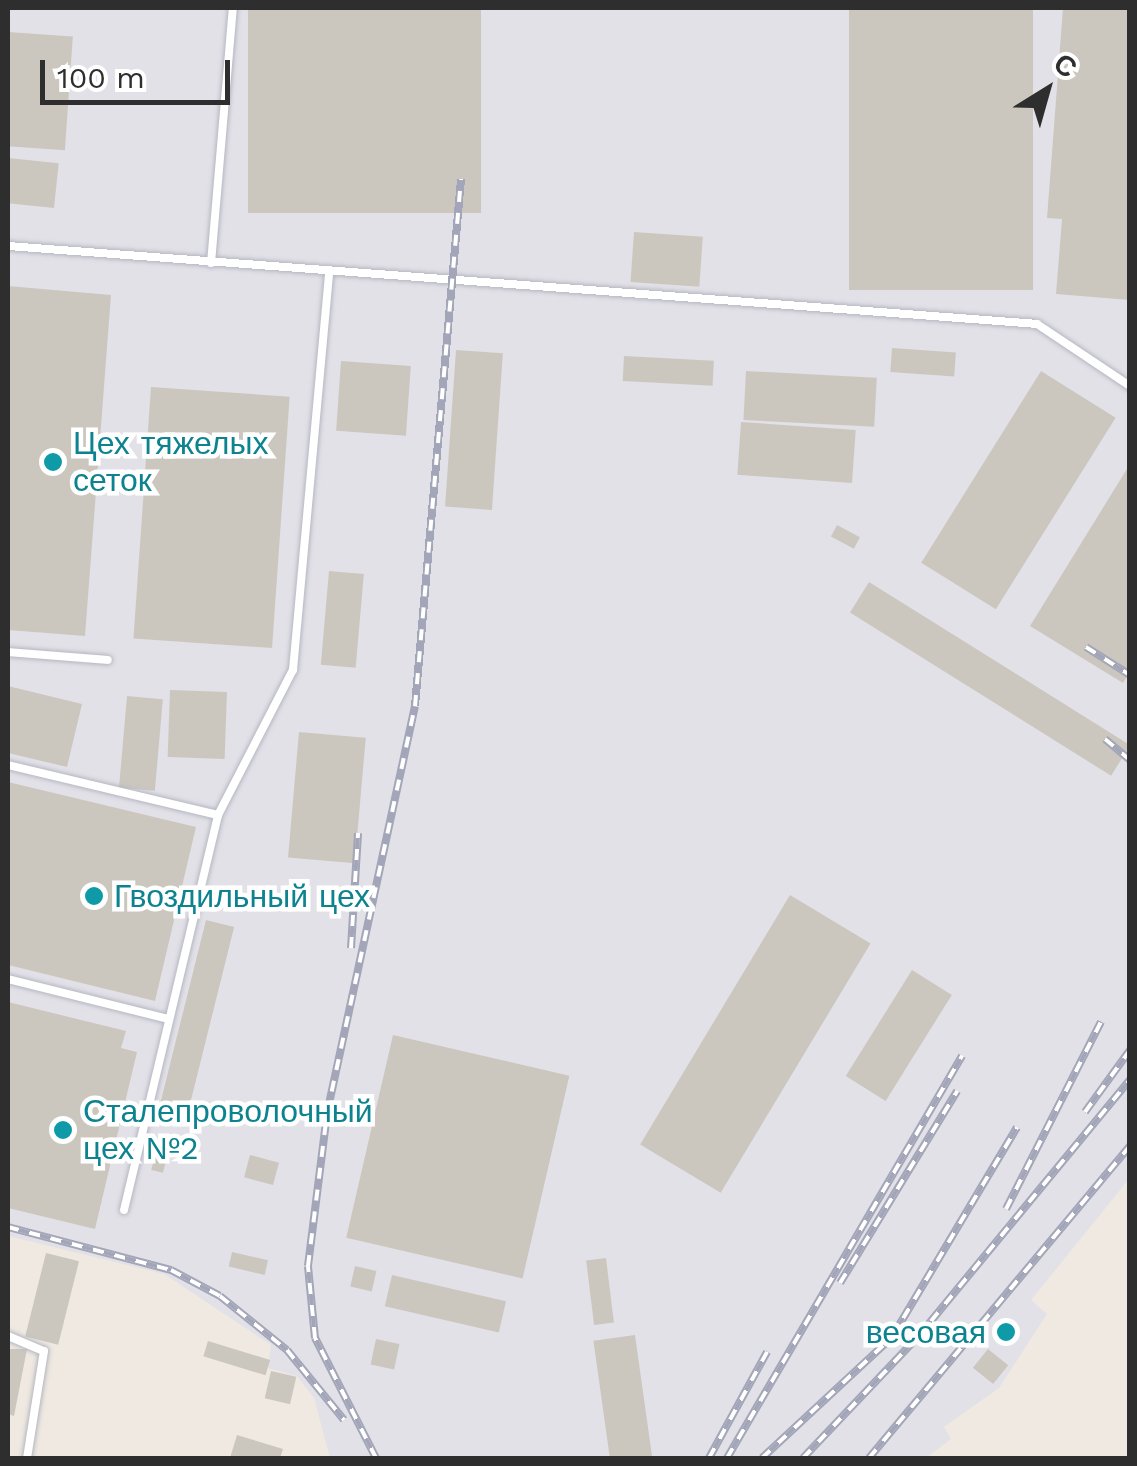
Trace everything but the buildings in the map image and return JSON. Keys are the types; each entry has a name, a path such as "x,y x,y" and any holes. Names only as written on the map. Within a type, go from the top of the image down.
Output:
{"lane":[{"path":"211,263 233,8"},
{"path":"8,246 329,274 1037,324 1130,386"},
{"path":"124,1210 218,815 293,670 329,274"},
{"path":"8,652 108,660"},
{"path":"8,765 218,815"},
{"path":"8,979 169,1019"},
{"path":"8,1336 44,1351 27,1458"}],"shaded area":[{"path":"8,8 1129,8 1129,1179 1031,1300 1047,1314 999,1388 944,1427 951,1439 926,1458 330,1458 314,1398 297,1376 268,1368 271,1345 164,1274 8,1236"}],"railway":[{"path":"376,1458 315,1338 308,1266 327,1113 415,706 461,179"},
{"path":"1086,647 1130,675"},
{"path":"1105,739 1130,760"},
{"path":"351,948 358,833"},
{"path":"1006,1209 1101,1022"},
{"path":"1085,1112 1130,1050"},
{"path":"727,1458 962,1056"},
{"path":"803,1458 917,1338 1130,1080"},
{"path":"840,1283 957,1091"},
{"path":"762,1458 892,1337 1017,1127"},
{"path":"869,1458 1130,1146"},
{"path":"8,1227 171,1270 220,1296 287,1350 344,1420"},
{"path":"709,1458 767,1352"}],"place":[{"name":"Цех тяжелых сеток","path":"53,462"},
{"name":"Гвоздильный цех","path":"94,896"},
{"name":"Сталепроволочный цех №2","path":"63,1130"},
{"name":"весовая","path":"1006,1332"}]}
